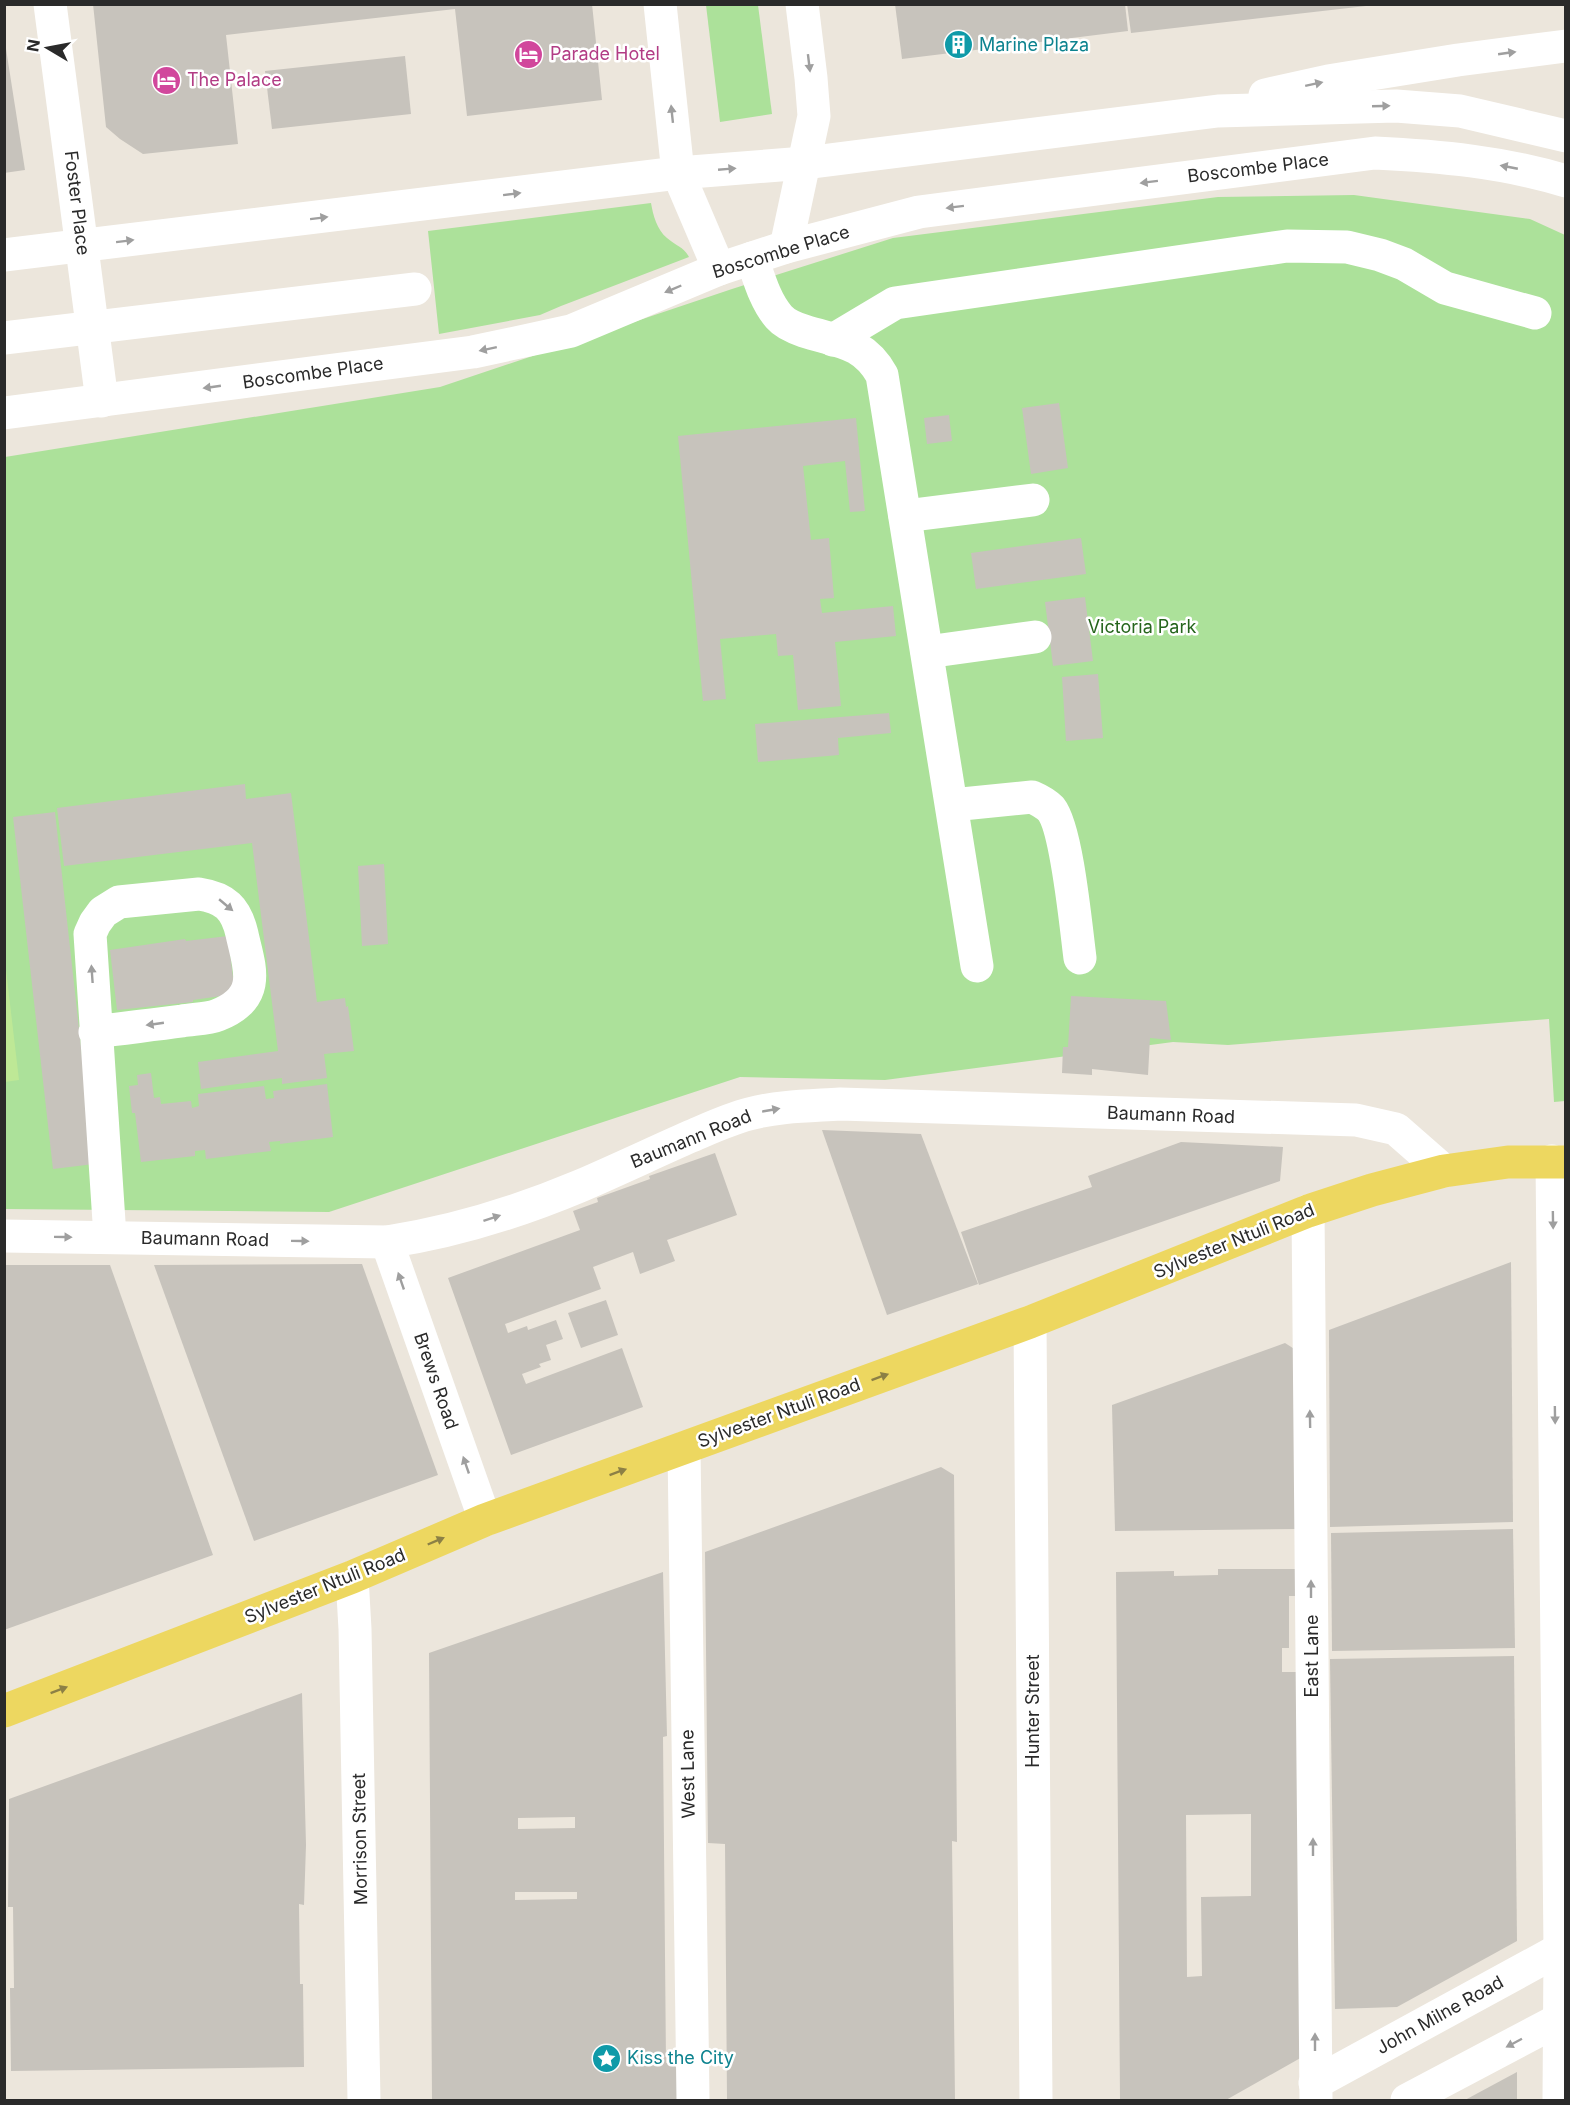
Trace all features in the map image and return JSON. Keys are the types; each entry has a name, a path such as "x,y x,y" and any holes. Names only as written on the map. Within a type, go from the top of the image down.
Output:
{"main road":[{"name":"Sylvester Ntuli Road","path":"4,1710 352,1577 485,1520 1030,1322 1308,1211 1372,1190 1444,1171 1508,1162 1559,1162"}],"street":[{"name":"Foster Place","path":"50,4 102,401"},
{"path":"660,4 678,173 718,269"},
{"path":"786,247 814,116 802,4"},
{"path":"1218,111 1272,93 1328,81 1458,60 1558,55"},
{"path":"4,255 678,173 805,163 1218,111 1396,106 1460,111 1566,136"},
{"name":"Boscombe Place","path":"4,413 473,352 571,331 718,269 786,247 919,212 1375,153 1438,156 1488,163 1566,181"},
{"path":"833,340 895,303 1287,246 1347,247 1380,255 1404,264 1444,288 1535,313"},
{"path":"752,258 768,302 781,319 794,327 866,352 874,360 882,375 977,966"},
{"path":"4,338 415,289"},
{"path":"905,516 1033,500"},
{"path":"927,651 1035,638"},
{"path":"952,805 1032,797 1043,802 1051,810 1061,831 1080,958"},
{"path":"95,1032 216,1016 235,1006 245,997 250,972 238,919 225,902 212,896 199,894 119,902 103,912 95,923 90,942 95,1032 110,1237"},
{"name":"Baumann Road","path":"4,1236 387,1242 423,1237 523,1209 747,1114 786,1107 840,1104 1356,1120 1396,1129 1444,1171"},
{"path":"1559,1162 1563,1947 1563,2017 1559,2100"},
{"name":"East Lane","path":"1308,1211 1316,2092"},
{"name":"Brews Road","path":"387,1242 485,1520"},
{"name":"Hunter Street","path":"1030,1322 1036,2100"},
{"name":"West Lane","path":"684,1448 693,2100"},
{"name":"Morrison Street","path":"352,1577 356,1640 364,2100"},
{"name":"John Milne Road","path":"1316,2092 1563,1947"},
{"path":"1407,2100 1563,2017"}],"green space":[{"path":"706,5 758,5 772,114 720,122"},
{"name":"Victoria Park","path":"1354,195 1530,219 1565,235 1565,1101 1554,1102 1549,1019 1228,1045 1173,1042 885,1080 740,1077 329,1212 5,1209 5,457 440,387 732,289 893,238 1218,197"},
{"path":"651,203 658,227 689,257 540,315 439,334 428,231"},
{"path":"4,953 19,1080 5,1082 4,1082"}],"building":[{"path":"93,4 592,4 602,100 467,116 455,9 226,35 238,144 143,154 106,127"},
{"name":"Marine Plaza","path":"895,4 1125,4 1128,31 902,59"},
{"path":"1127,4 1366,4 1366,6 1131,33"},
{"path":"4,36 25,170 4,173"},
{"path":"405,56 411,114 272,129 265,71"},
{"path":"1059,403 1068,468 1031,474 1022,408"},
{"path":"949,415 952,441 927,444 924,418"},
{"path":"856,418 865,511 850,512 845,461 803,466 811,540 829,538 834,598 820,599 822,613 893,606 896,636 835,642 841,706 798,710 793,655 778,656 776,634 720,639 726,699 703,701 678,436"},
{"path":"1081,538 1086,574 976,589 971,553"},
{"path":"1085,597 1093,661 1053,666 1045,602"},
{"path":"1098,674 1103,738 1066,741 1062,677"},
{"path":"889,713 891,733 838,738 839,755 758,762 755,724"},
{"path":"245,784 246,799 291,793 317,1002 345,998 354,1051 324,1054 327,1078 282,1084 282,1078 201,1089 198,1062 278,1051 252,843 64,866 57,808"},
{"path":"55,812 94,1164 53,1169 13,817"},
{"path":"384,864 388,944 362,946 358,866"},
{"path":"228,936 235,994 193,1000 193,1002 117,1010 110,950 185,939 186,941"},
{"path":"1071,996 1166,1001 1171,1040 1150,1038 1148,1075 1092,1069 1092,1075 1062,1073 1063,1047 1068,1047"},
{"path":"151,1073 154,1098 160,1097 161,1104 191,1101 192,1108 199,1106 198,1094 264,1086 266,1099 274,1098 273,1091 327,1084 333,1137 280,1144 280,1141 269,1142 271,1151 206,1159 205,1150 195,1151 195,1156 141,1162 129,1086 138,1085 137,1075"},
{"path":"822,1130 921,1134 978,1284 887,1315"},
{"path":"1181,1142 1283,1147 1280,1181 979,1285 961,1232 1092,1187 1088,1176"},
{"path":"715,1153 737,1215 667,1240 675,1261 640,1274 633,1252 593,1267 601,1289 505,1324 508,1333 527,1326 528,1330 556,1320 563,1339 546,1345 551,1360 539,1364 541,1367 522,1374 526,1384 622,1348 643,1407 511,1455 448,1278 580,1230 573,1211 598,1202 597,1198 650,1179 649,1176"},
{"path":"1511,1262 1513,1522 1330,1527 1329,1330"},
{"path":"362,1264 438,1475 254,1541 154,1265"},
{"path":"4,1265 110,1265 213,1555 4,1630"},
{"path":"606,1300 618,1335 581,1348 568,1313"},
{"path":"1285,1343 1299,1352 1298,1529 1115,1531 1112,1405"},
{"path":"941,1467 954,1475 957,1842 952,1841 955,2100 727,2100 725,1844 708,1843 705,1552"},
{"path":"1513,1529 1515,1648 1332,1651 1331,1533"},
{"path":"1218,1569 1300,1569 1300,1596 1289,1596 1289,1648 1282,1648 1282,1672 1300,1672 1304,2056 1226,2100 1120,2100 1116,1572 1174,1571 1174,1576 1218,1575","holes":["1251,1814 1251,1896 1201,1897 1202,1976 1187,1977 1186,1815"]},
{"path":"663,1572 667,1736 663,1737 666,2063 677,2063 678,2100 432,2100 429,1653","holes":["575,1817 575,1828 518,1829 518,1818","515,1892 577,1892 577,1899 515,1900"]},
{"path":"1514,1656 1517,1941 1397,2007 1335,2009 1330,1659"},
{"path":"302,1693 306,1845 304,1905 299,1904 304,2067 11,2071 10,1988 14,1988 13,1907 8,1907 9,1799"},
{"path":"1517,2072 1517,2100 1465,2100"}],"place":[{"name":"Marine Plaza","path":"958,45"},
{"name":"Parade Hotel","path":"529,54"},
{"name":"The Palace","path":"166,80"},
{"name":"Kiss the City","path":"606,2058"}]}
